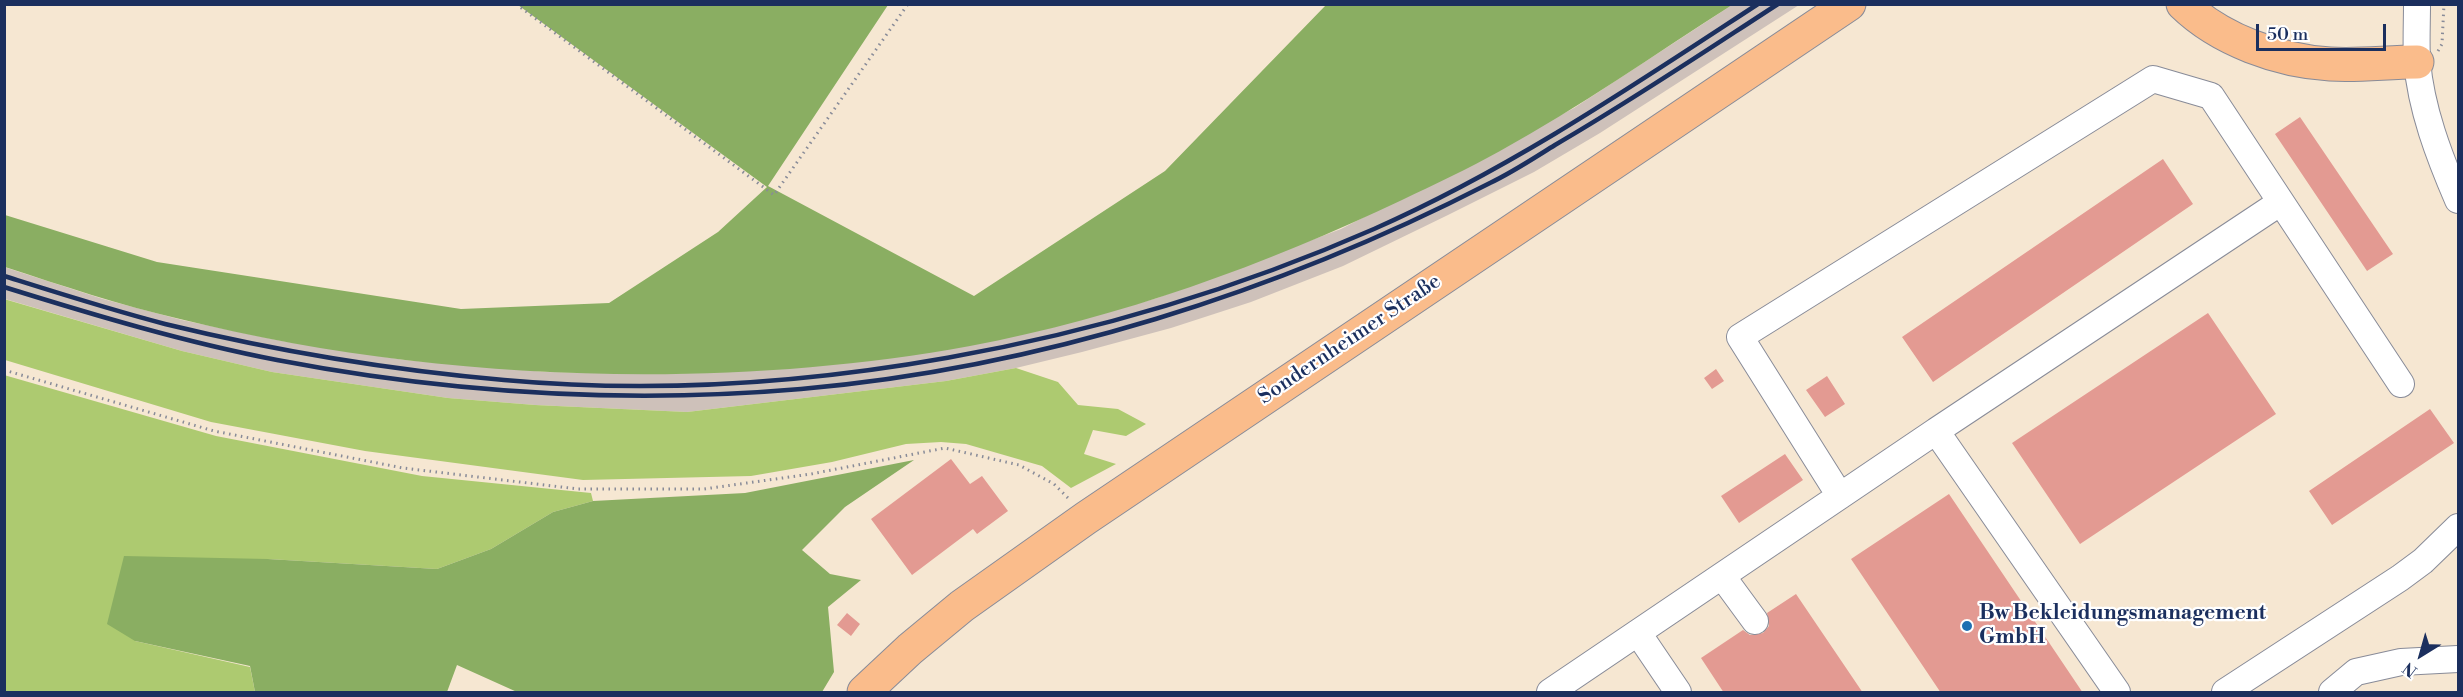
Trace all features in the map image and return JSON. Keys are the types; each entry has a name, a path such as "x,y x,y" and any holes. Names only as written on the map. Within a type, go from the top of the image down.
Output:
{"main road":[{"name":"Sondernheimer Straße","path":"864,693 910,649 962,606 1086,518 1849,4"},
{"path":"2183,4 2236,41 2286,58 2332,64 2425,60"}],"street":[{"path":"2417,4 2425,60 2427,114 2442,164 2458,200"},
{"path":"1840,496 1740,337 2153,79 2211,96 2401,384"},
{"path":"1550,693 1579,685 1638,633 1936,431 2281,202"},
{"path":"1936,431 2116,692"},
{"path":"2225,693 2400,578 2458,527"},
{"path":"1722,576 1755,621"},
{"path":"1638,633 1678,693"},
{"path":"2332,693 2356,672 2401,662 2458,659"}],"path":[{"path":"516,4 774,195 908,4"},
{"path":"2425,60 2442,44 2444,4"},
{"path":"4,370 214,431 403,468 578,489 705,489 811,474 945,448 1019,465 1054,483 1074,504"}],"shaded area":[{"path":"1732,5 1799,5 1600,133 1534,172 1343,266 1251,302 1171,328 1016,368 946,381 687,412 535,405 448,398 272,372 182,351 5,299 4,267 103,299 182,320 282,341 405,360 546,372 667,374 799,367 884,358 970,345 1054,327 1157,298 1341,229 1574,108"}],"green space":[{"path":"518,5 888,5 768,186 974,296 1165,171 1326,5 1732,5 1588,98 1500,151 1402,200 1298,246 1190,287 1081,321 970,346 874,361 775,370 675,374 574,373 472,367 372,356 275,340 136,308 5,267 5,215 157,262 461,309 609,303 718,232 767,187"},
{"path":"4,299 182,351 272,372 448,398 535,405 687,412 946,381 1016,368 1058,382 1078,405 1118,409 1146,424 1126,436 1093,430 1084,454 1116,464 1071,488 1042,466 966,444 941,442 906,444 832,462 751,476 583,480 365,451 211,422 5,360"},
{"path":"4,375 216,436 422,476 591,493 593,501 553,512 491,549 437,569 268,559 135,641 250,667 255,692 5,692"},
{"path":"914,460 845,507 802,550 830,574 861,580 828,607 834,672 822,692 517,692 457,665 447,692 255,692 250,666 135,641 107,624 124,556 268,559 437,569 491,549 553,512 593,501 745,493"}],"building":[{"path":"2300,117 2393,254 2367,271 2275,134"},
{"path":"2163,159 2193,204 1933,382 1902,337"},
{"path":"2208,313 2276,414 2080,544 2012,443"},
{"path":"1716,369 1724,381 1712,389 1704,378"},
{"path":"1827,376 1845,404 1825,417 1806,390"},
{"path":"2430,409 2454,443 2332,525 2309,491"},
{"path":"1785,454 1803,480 1739,523 1721,496"},
{"path":"951,459 970,484 982,476 1008,511 977,534 973,529 912,575 871,519"},
{"name":"Bw Bekleidungsmanagement GmbH","path":"1949,494 2083,693 1941,693 1851,559"},
{"path":"1796,594 1863,693 1724,693 1701,658 1743,630 1750,635 1763,633 1769,626 1767,613"},
{"path":"847,613 860,624 851,636 837,625"}],"railway":[{"path":"4,276 145,319 249,343 376,365 504,380 613,386 724,384 836,374 948,358 1058,335 1167,305 1273,270 1374,229 1523,153 1618,95 1758,4"},
{"path":"4,287 139,327 242,353 407,381 472,388 604,395 669,395 801,389 891,379 980,363 1068,343 1156,319 1242,291 1327,258 1409,222 1507,174 1639,94 1778,4"}],"place":[{"name":"Bw Bekleidungsmanagement GmbH","path":"1967,626"}]}
